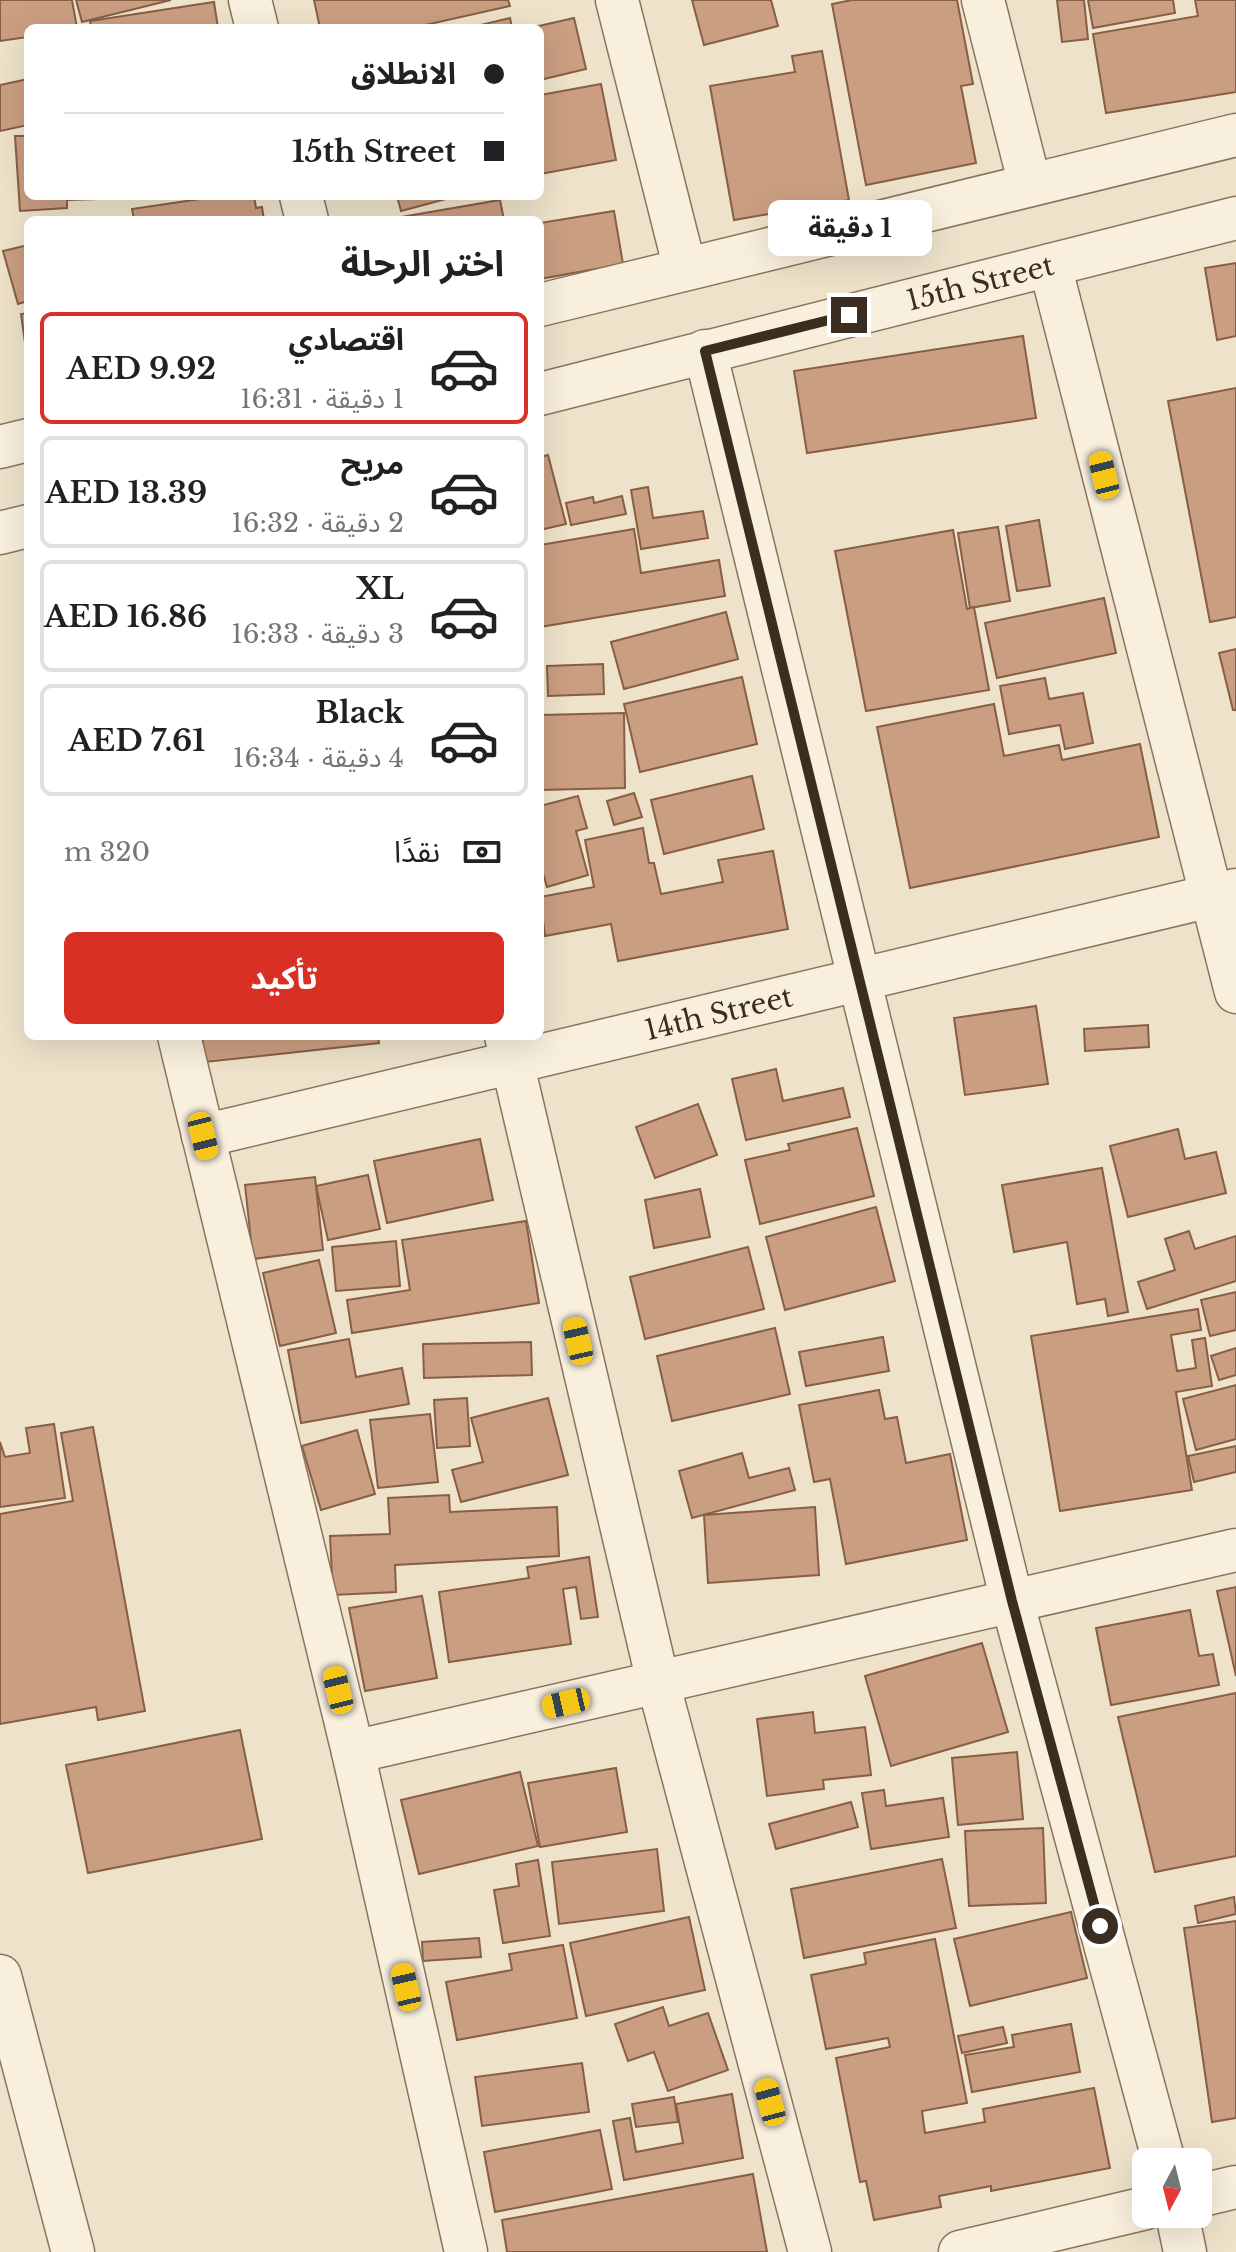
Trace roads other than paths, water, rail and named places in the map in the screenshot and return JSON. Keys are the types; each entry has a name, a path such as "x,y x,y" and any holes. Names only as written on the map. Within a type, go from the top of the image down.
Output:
{"street":[{"path":"250,0 256,24"},
{"path":"617,0 685,269"},
{"path":"983,0 1030,185"},
{"path":"544,304 1236,135"},
{"name":"15th Street","path":"544,393 1236,218"},
{"path":"1050,265 1224,893 1236,992"},
{"path":"705,351 1012,1601 1160,2148"},
{"path":"0,447 24,441"},
{"path":"0,533 24,527"},
{"name":"14th Street","path":"203,1136 509,1049 860,980 1224,893"},
{"path":"180,1040 353,1752 466,2252"},
{"path":"509,1049 658,1682 810,2252"},
{"path":"353,1752 1236,1550"},
{"path":"0,1976 73,2252"},
{"path":"1212,2193 1236,2187"},
{"path":"960,2252 1132,2211"},
{"path":"1180,2228 1185,2252"}]}
